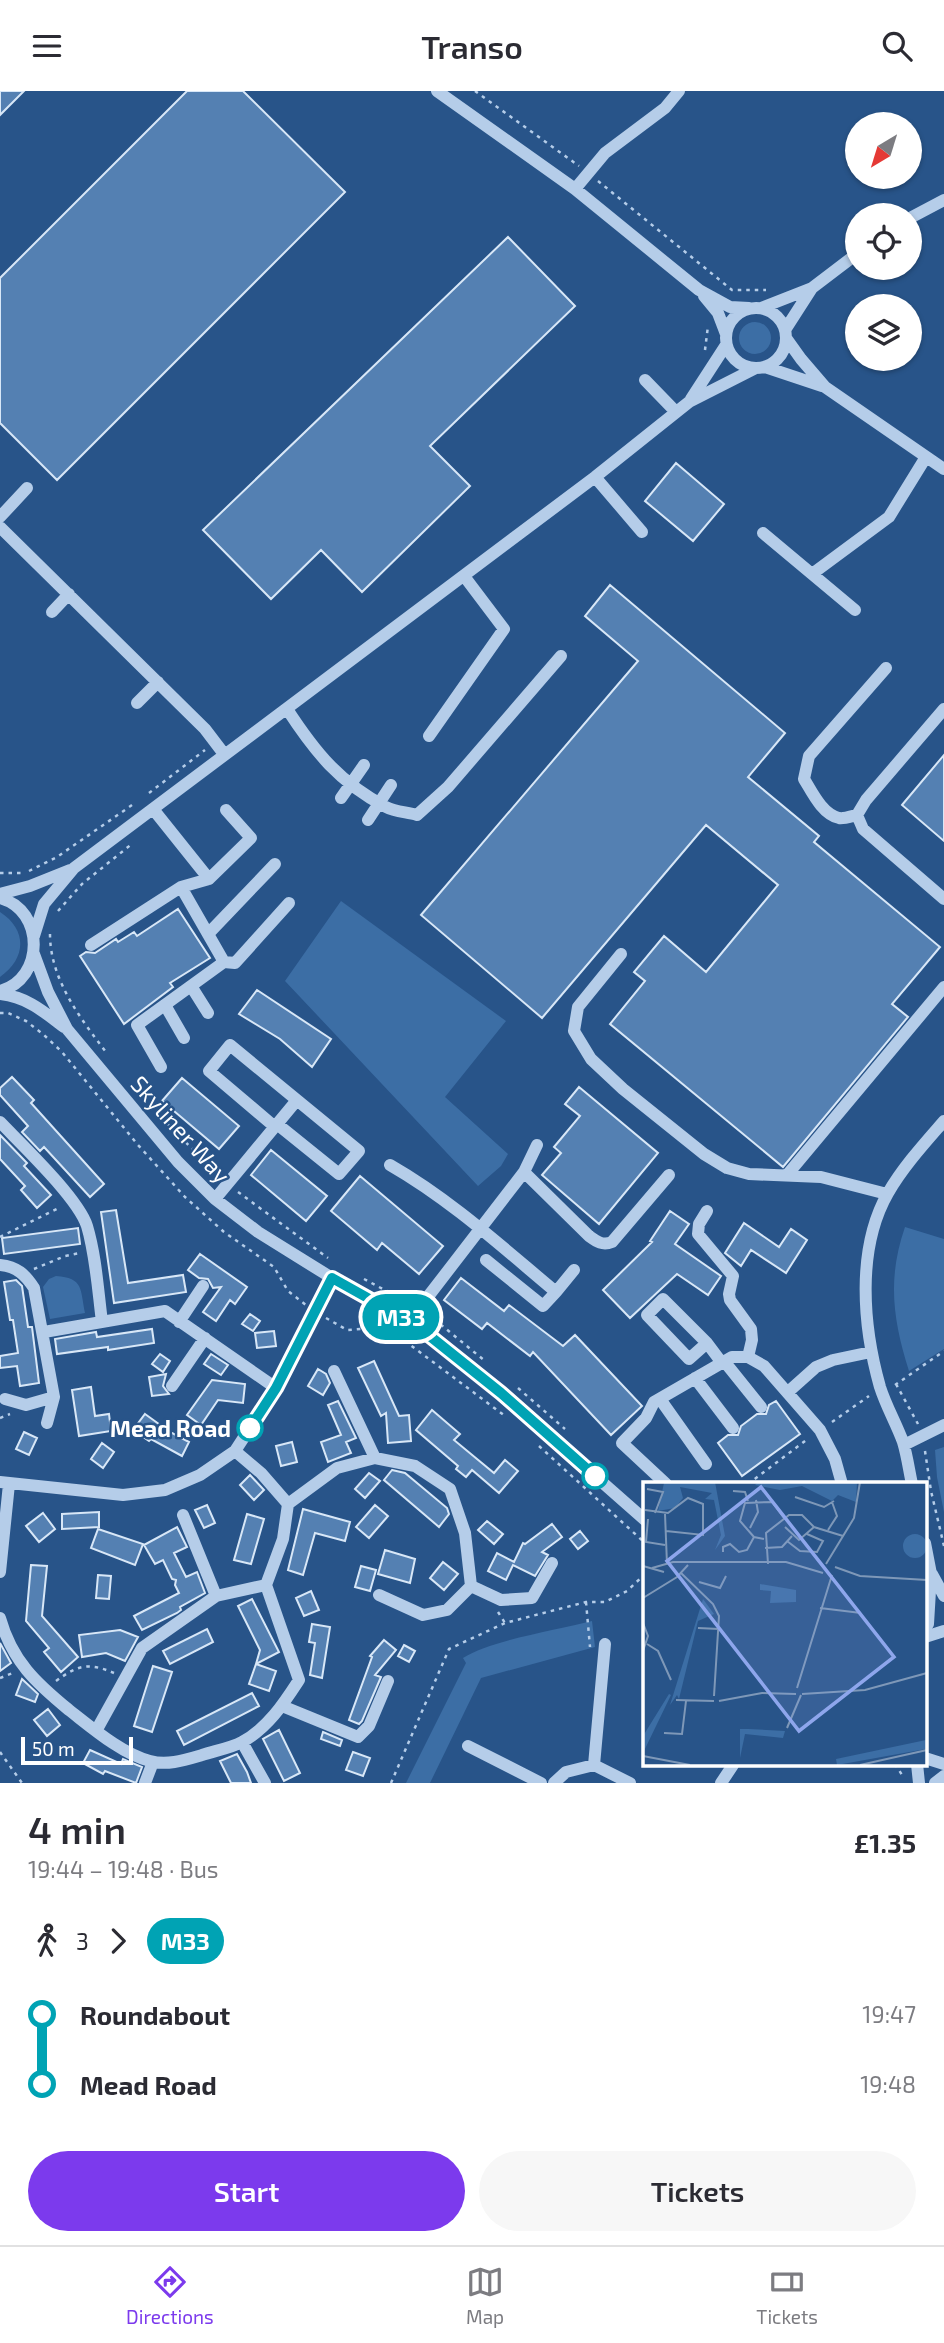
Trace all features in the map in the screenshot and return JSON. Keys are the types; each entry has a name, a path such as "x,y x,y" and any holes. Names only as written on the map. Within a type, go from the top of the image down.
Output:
{"street":[{"path":"575,188 605,153 665,108 679,91"},
{"path":"441,92 575,188 718,306 726,339 736,361 825,387"},
{"path":"922,212 944,200"},
{"path":"689,402 726,339 733,317 812,288 845,263"},
{"path":"0,992 19,981 29,968 34,954 34,936 44,904 74,868 595,477 689,402 781,356 786,334 812,288"},
{"path":"718,306 755,308 776,316 801,359 825,387 944,470"},
{"path":"645,380 676,412"},
{"path":"812,574 889,517 926,457"},
{"path":"595,477 642,532"},
{"path":"0,517 26,488"},
{"path":"0,527 205,729 224,754"},
{"path":"763,533 855,610"},
{"path":"429,736 504,629 464,576"},
{"path":"52,612 69,594"},
{"path":"287,709 327,765 388,808 417,815 448,787 561,656"},
{"path":"886,668 809,756 804,779 816,800 828,811 839,818 857,815 866,800 944,709"},
{"path":"137,703 158,683"},
{"path":"341,798 363,765"},
{"path":"368,820 391,785"},
{"path":"153,810 209,879"},
{"path":"91,945 181,887 209,879 251,838 226,810"},
{"path":"857,815 863,829 944,899"},
{"path":"208,934 275,864"},
{"path":"0,896 74,868"},
{"path":"181,887 224,962"},
{"path":"0,896 19,908 29,921 34,936"},
{"path":"161,1067 137,1025 224,962 235,963 289,903"},
{"name":"Skyliner Way","path":"34,954 48,992 67,1029"},
{"path":"621,954 578,1007 575,1031 592,1059 654,1114 704,1154 727,1168 749,1174 821,1177 887,1194"},
{"path":"191,986 208,1013"},
{"path":"787,1175 944,986"},
{"name":"Skyliner Way","path":"0,992 35,1004 67,1029 178,1162 215,1199 258,1232 332,1278 416,1325 501,1393 643,1518"},
{"path":"165,1005 184,1038"},
{"path":"230,1045 297,1100 359,1151 339,1174 209,1071 230,1045"},
{"path":"215,1199 297,1100"},
{"path":"912,1482 904,1445 881,1389 872,1352 866,1297 870,1237 887,1194 944,1121"},
{"path":"0,1122 73,1201 86,1223 102,1322"},
{"path":"416,1325 430,1294 524,1172 537,1145"},
{"path":"390,1165 460,1210 556,1292"},
{"path":"524,1172 589,1236 598,1243 606,1244 612,1242 669,1175"},
{"path":"707,1211 699,1224 698,1234 733,1276 730,1300 751,1329 752,1340 748,1357"},
{"path":"486,1260 543,1306 574,1270"},
{"path":"0,1265 15,1268 25,1274 34,1288 54,1397 47,1423"},
{"path":"0,1572 5,1483 123,1495 165,1490 200,1475 235,1451 276,1388 332,1278"},
{"path":"179,1322 203,1286"},
{"path":"707,1343 689,1359 647,1315 663,1299 707,1343 761,1407"},
{"path":"44,1332 165,1311 276,1388"},
{"path":"172,1386 205,1338"},
{"path":"788,1392 816,1367 833,1360 872,1352"},
{"path":"664,1482 622,1443 657,1401 732,1357 748,1357 764,1366 820,1430 835,1459 841,1482"},
{"path":"334,1371 375,1458"},
{"path":"695,1378 733,1428"},
{"path":"5,1399 26,1405 54,1397"},
{"path":"657,1401 706,1464"},
{"path":"904,1445 944,1425"},
{"path":"235,1451 261,1473 288,1504"},
{"path":"0,1618 6,1639 25,1670 45,1690 96,1731 141,1759 179,1762 242,1742 277,1714 299,1680 266,1585 283,1539 288,1504 337,1468 375,1458 415,1466 450,1489 464,1533 471,1586"},
{"path":"183,1515 216,1596"},
{"path":"926,1547 932,1574 944,1596"},
{"path":"471,1586 501,1600 532,1598 552,1563"},
{"path":"926,1627 932,1574"},
{"path":"96,1731 142,1648 216,1596 266,1585"},
{"path":"379,1595 423,1615 447,1610 471,1586"},
{"path":"926,1637 944,1631"},
{"path":"594,1765 605,1644"},
{"path":"282,1706 358,1737 369,1726 388,1681"},
{"path":"242,1742 265,1783"},
{"path":"468,1747 541,1783"},
{"path":"926,1758 944,1764"},
{"path":"145,1783 153,1762"},
{"path":"554,1783 566,1772 594,1765 630,1783"},
{"path":"722,1783 735,1765"},
{"path":"935,1783 944,1776"}],"path":[{"path":"475,91 587,172 732,290 773,289"},
{"path":"705,352 709,323 718,306 732,290"},
{"path":"0,873 26,873 57,857 98,831 215,743"},
{"path":"55,918 57,911 82,884 135,841"},
{"path":"44,904 57,911"},
{"path":"52,925 52,954 62,986 70,1003 106,1052"},
{"path":"149,1105 228,1184 335,1263"},
{"path":"0,1237 73,1201"},
{"path":"25,1274 65,1256 92,1250"},
{"path":"357,1275 422,1310 493,1368"},
{"path":"944,1351 896,1384 923,1435 931,1491 944,1546"},
{"path":"514,1385 571,1436"},
{"path":"391,1783 439,1666 449,1649 505,1623 586,1602 606,1602 627,1591 643,1576"},
{"path":"45,1690 67,1673 91,1665 125,1677"},
{"path":"0,1752 22,1783"},
{"path":"896,1765 902,1778 916,1781"}],"shaded area":[{"path":"755,322 767,326 771,338 767,350 755,354 743,350 739,338 743,326"},
{"path":"341,901 506,1021 445,1097 508,1154 501,1166 478,1186 285,981"},
{"path":"0,912 15,927 20,945 15,962 0,977"},
{"path":"905,1227 944,1239 944,1349 909,1371 899,1334 894,1299 896,1264"},
{"path":"56,1276 76,1282 81,1291 85,1313 50,1319 43,1287 49,1279"},
{"path":"944,1447 944,1512 935,1450"},
{"path":"592,1621 595,1647 481,1678 430,1783 406,1783 466,1663 463,1658 507,1641"}],"building":[{"path":"0,91 24,91 0,115"},
{"path":"187,91 243,91 345,192 57,480 0,423 0,278"},
{"path":"508,237 575,306 430,446 470,486 362,592 321,550 271,599 203,530"},
{"path":"676,463 724,504 693,541 645,501"},
{"path":"610,585 785,733 748,777 819,836 814,842 940,947 892,1004 908,1017 783,1167 610,1024 645,981 634,972 664,936 706,972 778,885 706,825 542,1018 421,915 638,661 585,616"},
{"path":"944,755 944,841 902,805"},
{"path":"178,909 210,958 170,983 173,987 124,1024 80,956 86,952 95,953 116,939 118,942 134,932 137,936"},
{"path":"257,990 331,1039 312,1067 280,1039 239,1014"},
{"path":"12,1077 34,1100 31,1103 104,1184 90,1197 44,1147 40,1151 22,1132 28,1126 0,1095 0,1088"},
{"path":"182,1078 239,1126 219,1149 162,1101"},
{"path":"579,1087 658,1153 599,1224 542,1175 561,1153 554,1147 580,1116 565,1104"},
{"path":"0,1135 27,1163 24,1166 51,1195 37,1208 21,1190 25,1186 0,1159"},
{"path":"271,1150 327,1196 306,1221 251,1175"},
{"path":"360,1176 443,1246 419,1274 382,1243 377,1250 331,1211"},
{"path":"116,1210 128,1283 183,1275 186,1292 114,1303 101,1212"},
{"path":"670,1211 689,1224 675,1244 721,1276 708,1295 677,1274 630,1318 603,1290 652,1242 650,1241"},
{"path":"744,1223 779,1247 791,1229 807,1240 786,1273 751,1250 741,1266 725,1253"},
{"path":"78,1228 80,1244 4,1254 2,1238"},
{"path":"200,1254 247,1287 235,1304 230,1300 216,1321 203,1312 221,1287 213,1288 208,1279 199,1278 188,1270"},
{"path":"461,1278 504,1311 509,1305 563,1346 575,1335 642,1406 611,1435 533,1352 530,1356 487,1323 482,1329 444,1300"},
{"path":"16,1280 22,1286 28,1327 32,1327 39,1383 20,1386 17,1366 0,1368 0,1356 18,1353 4,1282"},
{"path":"250,1314 260,1321 253,1331 242,1324"},
{"path":"152,1329 154,1343 57,1354 55,1339 96,1332 97,1337"},
{"path":"274,1331 276,1346 257,1348 255,1333"},
{"path":"160,1354 170,1361 163,1372 152,1364"},
{"path":"211,1354 228,1365 221,1375 204,1364"},
{"path":"374,1361 399,1416 409,1415 411,1441 388,1443 386,1413 381,1416 358,1368"},
{"path":"318,1369 326,1374 330,1383 323,1395 308,1386"},
{"path":"166,1374 163,1386 169,1394 152,1396 149,1377"},
{"path":"212,1380 245,1384 243,1403 218,1400 201,1425 187,1415"},
{"path":"91,1387 95,1416 109,1414 111,1431 79,1436 72,1390"},
{"path":"338,1401 356,1438 346,1442 351,1453 328,1462 321,1442 341,1435 328,1405"},
{"path":"776,1401 800,1434 742,1476 718,1443 728,1435 738,1435 741,1426 757,1414 766,1414 769,1405"},
{"path":"432,1410 460,1434 454,1440 494,1473 505,1460 518,1471 499,1493 472,1470 466,1477 456,1469 458,1466 416,1430"},
{"path":"145,1414 189,1442 182,1456 151,1439 149,1441 133,1430"},
{"path":"24,1432 37,1438 29,1455 16,1449"},
{"path":"292,1442 297,1462 281,1466 276,1446"},
{"path":"102,1443 114,1452 103,1468 91,1459"},
{"path":"392,1470 405,1473 447,1508 449,1514 439,1527 384,1480"},
{"path":"369,1473 380,1481 365,1498 355,1489"},
{"path":"250,1475 264,1490 254,1500 240,1485"},
{"path":"207,1505 215,1523 204,1528 195,1510"},
{"path":"375,1505 388,1516 369,1538 356,1527"},
{"path":"303,1509 350,1522 345,1541 315,1533 303,1575 288,1570"},
{"path":"99,1512 99,1527 62,1529 62,1514"},
{"path":"43,1513 55,1529 39,1542 26,1526"},
{"path":"247,1514 264,1519 251,1564 234,1560"},
{"path":"487,1521 503,1534 494,1544 478,1530"},
{"path":"552,1524 562,1537 542,1552 548,1555 535,1576 513,1565 506,1580 488,1571 497,1553 514,1562 523,1543"},
{"path":"177,1527 187,1547 174,1553 186,1577 197,1572 205,1593 180,1607 181,1610 177,1613 142,1630 134,1616 179,1593 176,1580 172,1579 163,1560 155,1564 144,1545"},
{"path":"98,1529 143,1544 135,1565 91,1548"},
{"path":"580,1531 588,1541 578,1549 570,1539"},
{"path":"385,1550 415,1559 410,1583 378,1574"},
{"path":"443,1562 458,1574 444,1590 430,1578"},
{"path":"31,1565 47,1566 42,1616 78,1657 61,1672 44,1652 49,1648 26,1621"},
{"path":"361,1566 376,1570 370,1591 355,1587"},
{"path":"98,1575 111,1576 109,1599 96,1598"},
{"path":"311,1591 319,1610 304,1616 296,1598"},
{"path":"252,1599 279,1652 256,1664 260,1650 238,1606"},
{"path":"312,1624 330,1627 322,1678 310,1675 315,1643 309,1642"},
{"path":"207,1629 213,1642 170,1664 163,1651"},
{"path":"120,1630 138,1637 125,1661 106,1653 82,1657 79,1635"},
{"path":"384,1640 396,1650 375,1675 381,1677 359,1724 349,1720 372,1657 370,1656"},
{"path":"0,1643 11,1663 0,1671"},
{"path":"404,1645 415,1651 409,1662 398,1656"},
{"path":"256,1664 276,1671 269,1691 249,1684"},
{"path":"153,1666 172,1672 152,1732 134,1726"},
{"path":"22,1679 38,1694 35,1702 16,1695"},
{"path":"252,1693 259,1706 184,1745 177,1731"},
{"path":"48,1709 60,1725 47,1736 34,1720"},
{"path":"279,1730 300,1773 284,1781 263,1739"},
{"path":"323,1732 342,1740 340,1746 321,1739"},
{"path":"90,1750 121,1764 123,1759 142,1767 136,1783 105,1771 103,1774 83,1763"},
{"path":"353,1752 370,1758 363,1776 346,1770"},
{"path":"237,1754 251,1783 231,1783 220,1761"}],"bus line":[{"name":"M33","path":"250,1428 276,1388 332,1278 416,1325 501,1393 595,1476"}],"place":[{"name":"Mead Road","path":"250,1428"}]}
